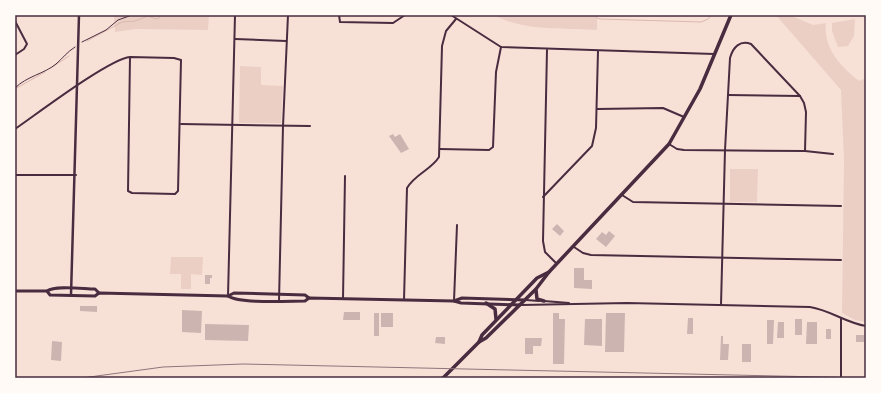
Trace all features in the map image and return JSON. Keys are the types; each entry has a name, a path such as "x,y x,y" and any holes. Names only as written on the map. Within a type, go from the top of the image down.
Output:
{"main road":[{"path":"443,378 536,289 556,263 669,144 685,117 715,54 731,15"},
{"path":"479,342 482,335 537,278 548,272"},
{"path":"15,291 47,291 51,288 71,288 96,289 99,293"},
{"path":"536,289 536,297 544,301"},
{"path":"47,291 50,295 95,296 99,293 228,296 234,293 305,295 309,298 454,301 520,305"},
{"path":"228,296 234,300 304,301 309,298"},
{"path":"454,301 462,298 525,300"},
{"path":"486,303 492,306 496,311 495,321"}],"street":[{"path":"71,295 76,175 79,15"},
{"path":"228,296 235,15"},
{"path":"279,301 282,126 288,15"},
{"path":"338,15 340,22 394,23 404,15"},
{"path":"450,15 501,47 547,50 598,50 715,54"},
{"path":"404,300 407,188 417,176 436,162 439,157 442,46 446,31 456,19"},
{"path":"15,21 27,44 24,49 15,55"},
{"path":"235,39 286,41"},
{"path":"721,305 725,150 730,58 732,50 742,43 751,44 800,96 806,112 805,151"},
{"path":"440,149 489,150 493,147 496,72 501,47"},
{"path":"547,50 543,197 544,249 556,263"},
{"path":"543,197 592,146 596,128 598,50"},
{"path":"15,129 106,67 125,58 130,57 174,58 181,60 181,124 178,191 175,194 132,193 128,191 130,57"},
{"path":"728,95 800,96"},
{"path":"597,109 663,108 685,117"},
{"path":"181,124 310,126"},
{"path":"669,144 677,149 805,151 833,154"},
{"path":"15,175 76,175"},
{"path":"343,299 345,176"},
{"path":"622,195 633,202 841,206"},
{"path":"454,301 457,225"},
{"path":"573,246 583,253 591,255 841,260"},
{"path":"525,300 572,303"},
{"path":"520,305 572,303 810,307 822,310 854,324 866,326"},
{"path":"841,318 841,378"}],"path":[{"path":"15,88 36,74 56,64 65,53 82,42 106,30 118,20 132,15"}],"shaded area":[{"path":"114,15 209,15 208,30 136,29 115,32"},
{"path":"494,15 597,15 597,30 558,29 530,26 517,24"},
{"path":"776,15 790,15 813,25 826,23 827,41 830,49 840,63 859,81 866,78 866,322 855,320 842,313 844,161 841,90"},
{"path":"855,19 854,36 848,46 838,47 832,31 832,23"},
{"path":"240,66 261,67 261,85 283,86 281,123 239,123"},
{"path":"730,169 758,169 757,202 730,202"},
{"path":"171,257 203,257 202,275 191,274 191,289 181,289 181,274 170,274"}],"building":[{"path":"393,134 395,137 400,134 409,149 401,153 389,136"},
{"path":"557,224 564,231 560,236 552,229"},
{"path":"609,231 615,236 606,247 596,239 602,232 606,235"},
{"path":"574,268 584,268 584,280 592,280 592,289 574,288"},
{"path":"205,275 212,275 212,278 210,278 210,284 205,284"},
{"path":"80,306 97,306 97,312 80,311"},
{"path":"182,310 202,311 201,333 182,332"},
{"path":"344,312 360,312 360,320 343,320"},
{"path":"374,313 379,313 379,336 374,336"},
{"path":"381,313 393,313 393,327 381,327"},
{"path":"553,313 559,313 559,319 565,319 564,364 553,364"},
{"path":"606,313 625,313 624,352 605,352"},
{"path":"688,318 693,318 693,334 687,334"},
{"path":"585,319 602,319 602,346 584,345"},
{"path":"795,319 802,319 802,335 795,335"},
{"path":"767,320 774,320 773,344 767,344"},
{"path":"778,322 784,322 784,338 777,338"},
{"path":"807,322 817,322 817,344 806,344"},
{"path":"205,324 249,325 248,341 205,340"},
{"path":"826,329 831,329 831,339 826,339"},
{"path":"856,335 864,335 864,342 856,342"},
{"path":"721,336 723,336 723,344 729,344 728,360 720,360"},
{"path":"436,337 445,337 445,344 435,343"},
{"path":"525,338 542,338 541,346 533,346 533,354 525,354"},
{"path":"52,341 62,342 61,361 51,360"},
{"path":"742,344 751,344 751,362 742,362"}],"waterway":[{"path":"87,41 122,22 135,21 148,16 156,19 159,18 160,15"},
{"path":"596,15 597,18 600,19 701,22 708,19 712,15"},
{"path":"51,68 69,56"},
{"path":"15,89 45,72"}],"railway":[{"path":"82,378 163,367 243,364 866,378"}]}
